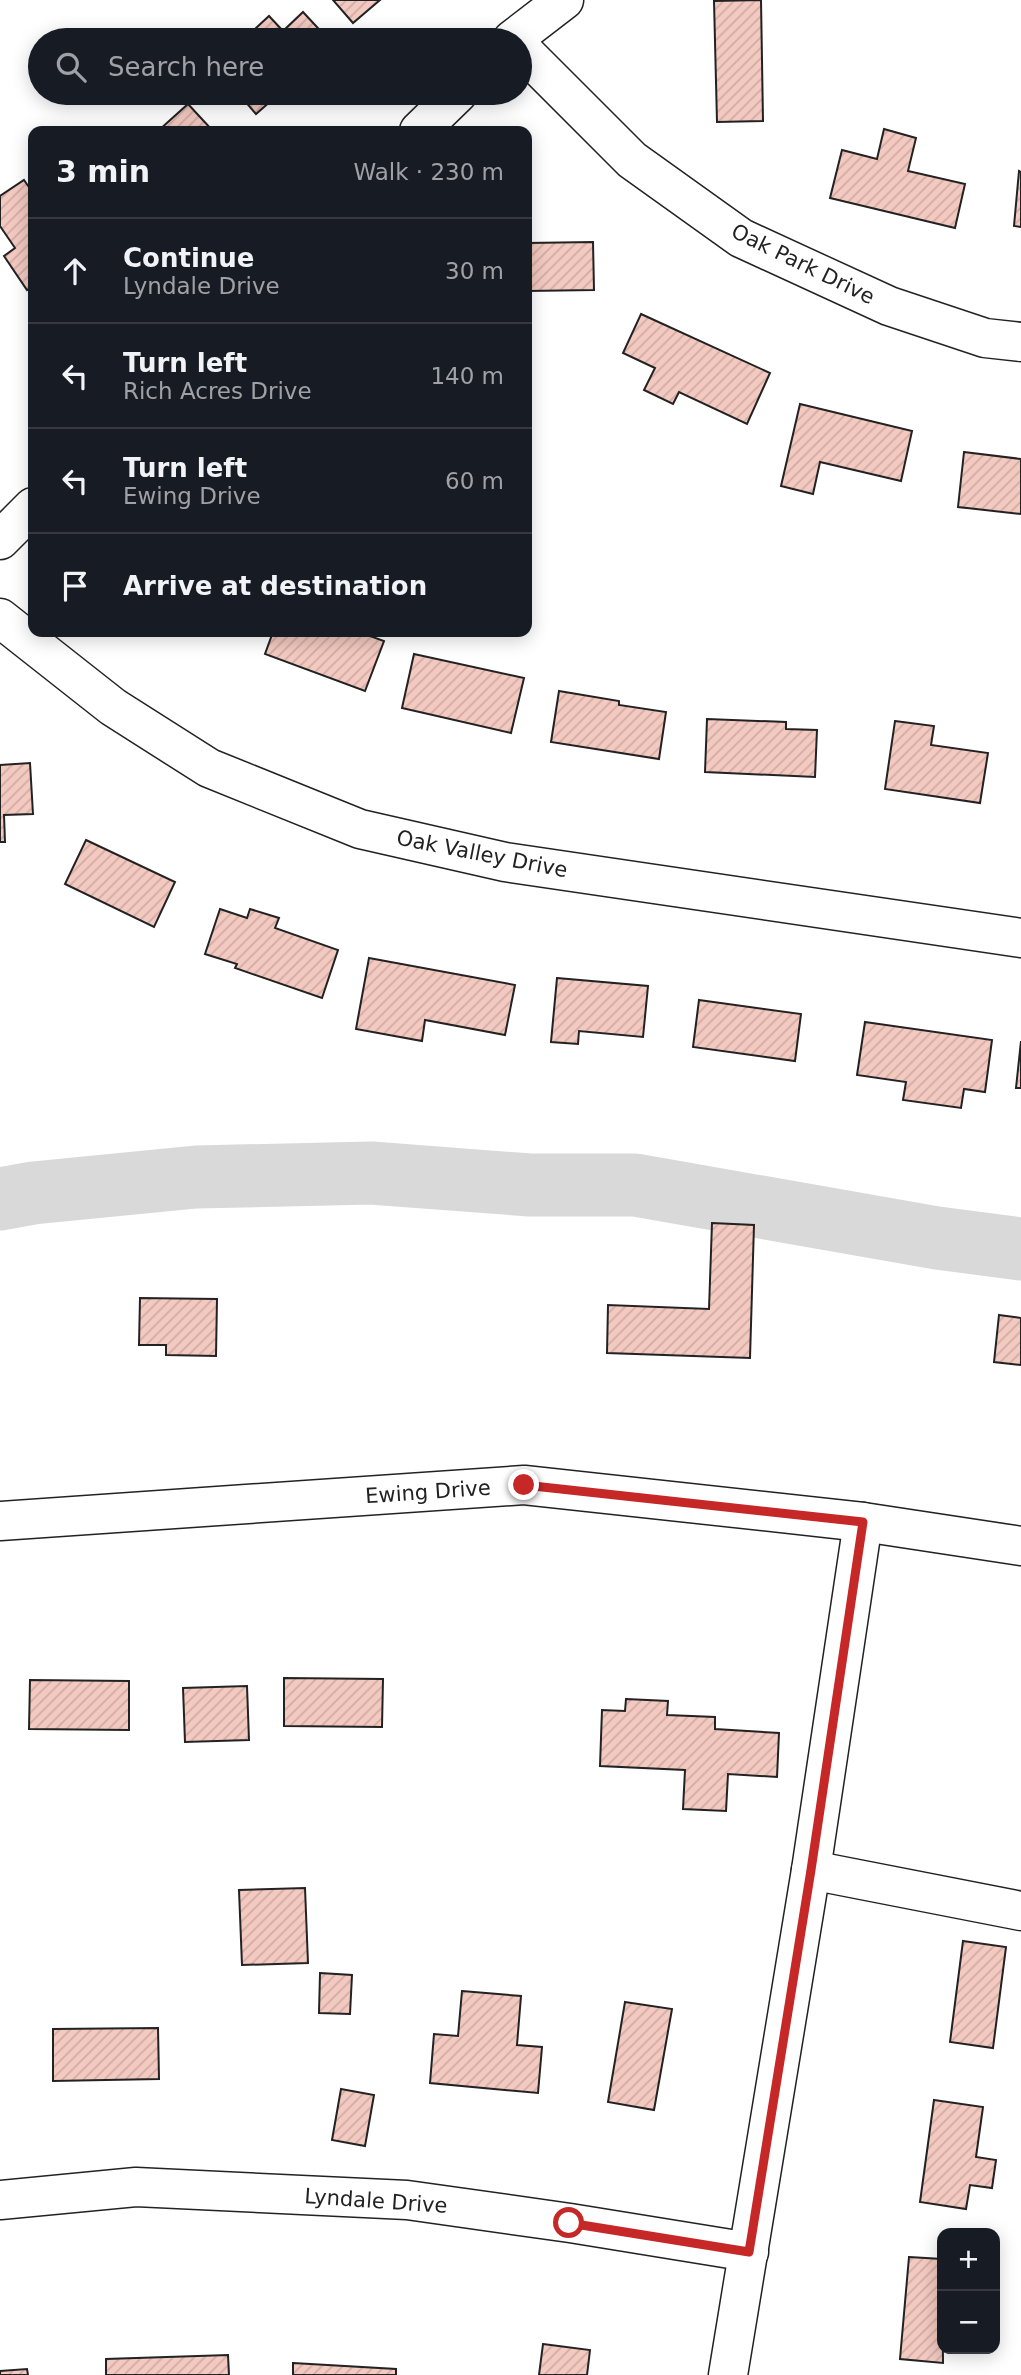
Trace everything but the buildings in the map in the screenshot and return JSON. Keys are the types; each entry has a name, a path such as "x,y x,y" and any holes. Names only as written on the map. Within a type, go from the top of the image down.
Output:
{"street":[{"path":"528,28 564,0"},
{"name":"Oak Park Drive","path":"532,60 632,160 741,238 889,306 985,338 1021,342"},
{"path":"424,126 446,105"},
{"path":"0,540 28,513"},
{"name":"Oak Valley Drive","path":"0,618 113,707 209,768 360,830 505,862 1021,937"},
{"name":"Ewing Drive","path":"0,1521 524,1485 863,1522 1021,1546"},
{"path":"728,2375 811,1870 863,1522"},
{"path":"811,1870 1021,1910"},
{"name":"Lyndale Drive","path":"0,2200 135,2186 407,2200 749,2252"}],"waterway":[{"path":"0,1199 33,1193 196,1177 371,1173 530,1185 635,1185 937,1238 1021,1249"}],"route":[{"path":"524,1485 863,1522 811,1870 749,2252 569,2223"}]}
